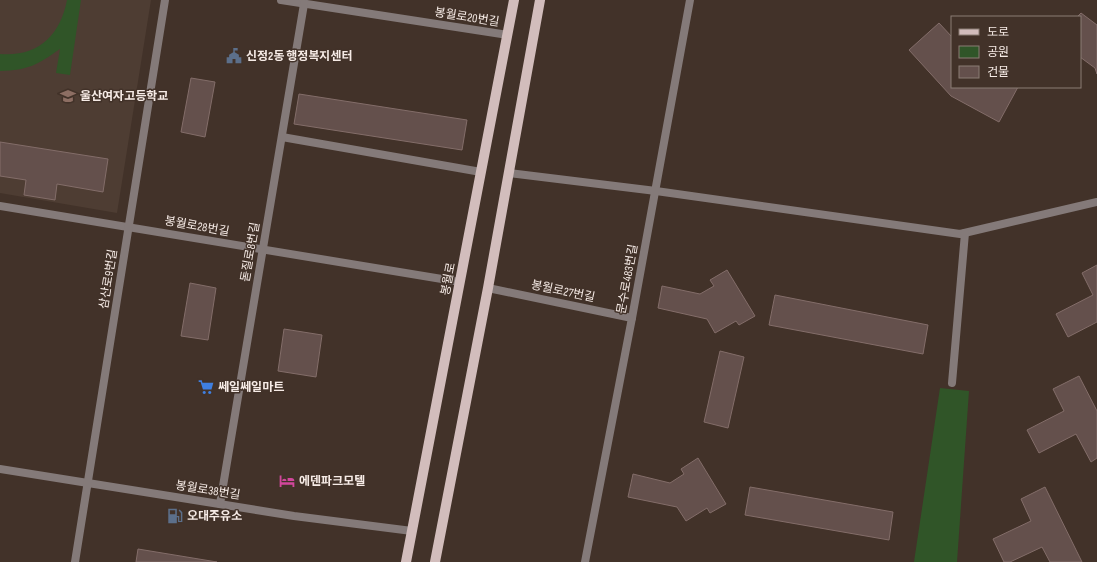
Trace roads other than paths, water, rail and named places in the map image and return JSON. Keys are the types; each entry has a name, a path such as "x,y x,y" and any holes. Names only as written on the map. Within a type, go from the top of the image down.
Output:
{"main road":[{"name":"봉월로","path":"406,562 514,0"},
{"path":"435,562 488,288 540,0"}],"street":[{"name":"삼산로9번길","path":"75,562 165,0"},
{"name":"봉월로20번길","path":"281,0 508,35"},
{"name":"문수로483번길","path":"585,562 656,191 690,0"},
{"name":"돋질로8번길","path":"220,504 304,4"},
{"path":"282,137 482,172"},
{"path":"509,173 656,191 960,234 1097,202"},
{"name":"봉월로28번길","path":"0,206 460,282"},
{"path":"952,383 965,233"},
{"name":"봉월로27번길","path":"488,288 632,318"},
{"name":"봉월로38번길","path":"0,468 220,504 412,531"}],"place":[{"name":"신정2동 행정복지센터","path":"234,56"},
{"name":"울산여자고등학교","path":"68,96"},
{"name":"쎄일쎄일마트","path":"206,387"},
{"name":"에덴파크모텔","path":"287,481"},
{"name":"오대주유소","path":"175,516"}]}
